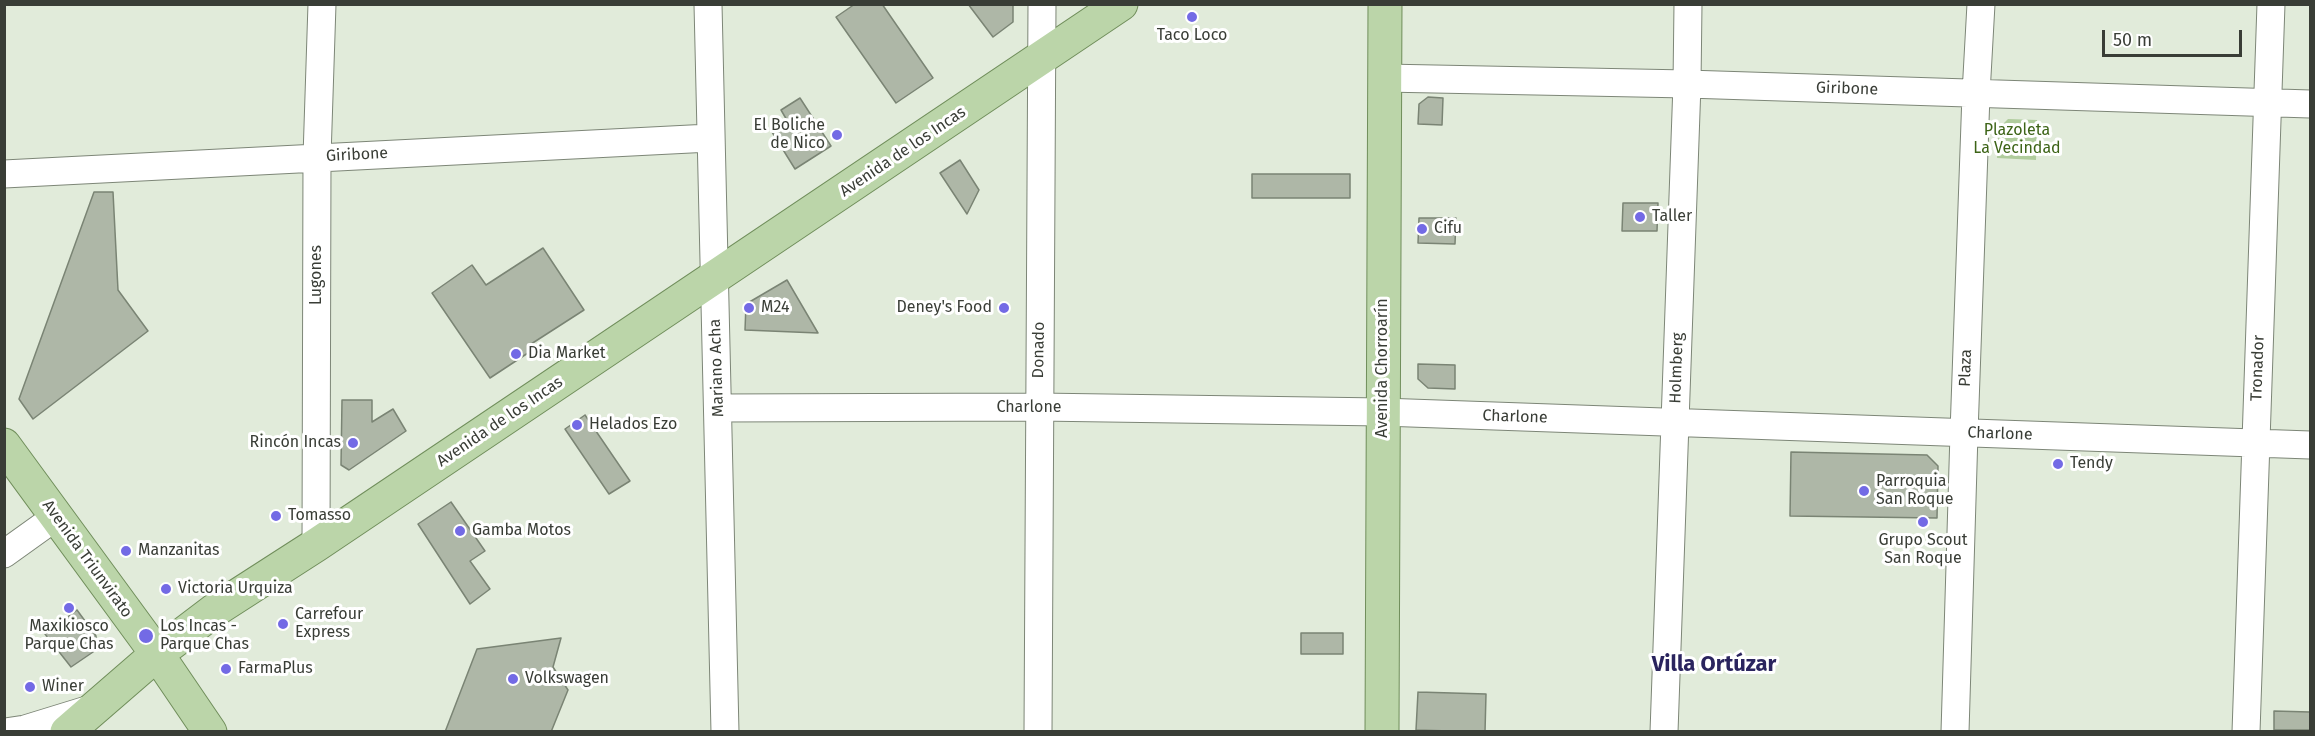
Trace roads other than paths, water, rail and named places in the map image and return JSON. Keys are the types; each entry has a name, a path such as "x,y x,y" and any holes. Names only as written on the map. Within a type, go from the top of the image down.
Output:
{"main road":[{"name":"Avenida de los Incas","path":"68,732 91,709 157,654 215,610 316,545 1121,4"},
{"name":"Avenida Chorroarín","path":"1382,732 1385,4"},
{"name":"Avenida Triunvirato","path":"4,445 157,654 210,732"}],"street":[{"name":"Lugones","path":"316,545 317,157 322,4"},
{"name":"Mariano Acha","path":"708,4 725,732"},
{"name":"Donado","path":"1038,732 1042,4"},
{"name":"Holmberg","path":"1664,732 1688,4"},
{"name":"Plaza","path":"1955,732 1981,4"},
{"name":"Tronador","path":"2246,732 2271,4"},
{"name":"Giribone","path":"1384,78 1687,84 2310,104"},
{"name":"Giribone","path":"4,174 710,138"},
{"name":"Charlone","path":"718,408 1038,407 1382,412 2310,445"},
{"path":"4,554 57,516"},
{"path":"5,732 24,729 91,709"}],"place":[{"name":"Taco Loco","path":"1192,17"},
{"name":"El Boliche de Nico","path":"837,135"},
{"name":"Taller","path":"1640,217"},
{"name":"Cifu","path":"1422,229"},
{"name":"M24","path":"749,308"},
{"name":"Deney's Food","path":"1004,308"},
{"name":"Dia Market","path":"516,354"},
{"name":"Helados Ezo","path":"577,425"},
{"name":"Rincón Incas","path":"353,443"},
{"name":"Tendy","path":"2058,464"},
{"name":"Parroquia San Roque","path":"1864,491"},
{"name":"Tomasso","path":"276,516"},
{"name":"Grupo Scout San Roque","path":"1923,522"},
{"name":"Gamba Motos","path":"460,531"},
{"name":"Manzanitas","path":"126,551"},
{"name":"Victoria Urquiza","path":"166,589"},
{"name":"Maxikiosco Parque Chas","path":"69,608"},
{"name":"Carrefour Express","path":"283,624"},
{"name":"Los Incas - Parque Chas","path":"146,636"},
{"name":"FarmaPlus","path":"226,669"},
{"name":"Volkswagen","path":"513,679"},
{"name":"Winer","path":"30,687"}],"district":[{"name":"Villa Ortúzar","path":"1714,665"}],"park label":[{"name":"Plazoleta La Vecindad","path":"2017,140"}]}
